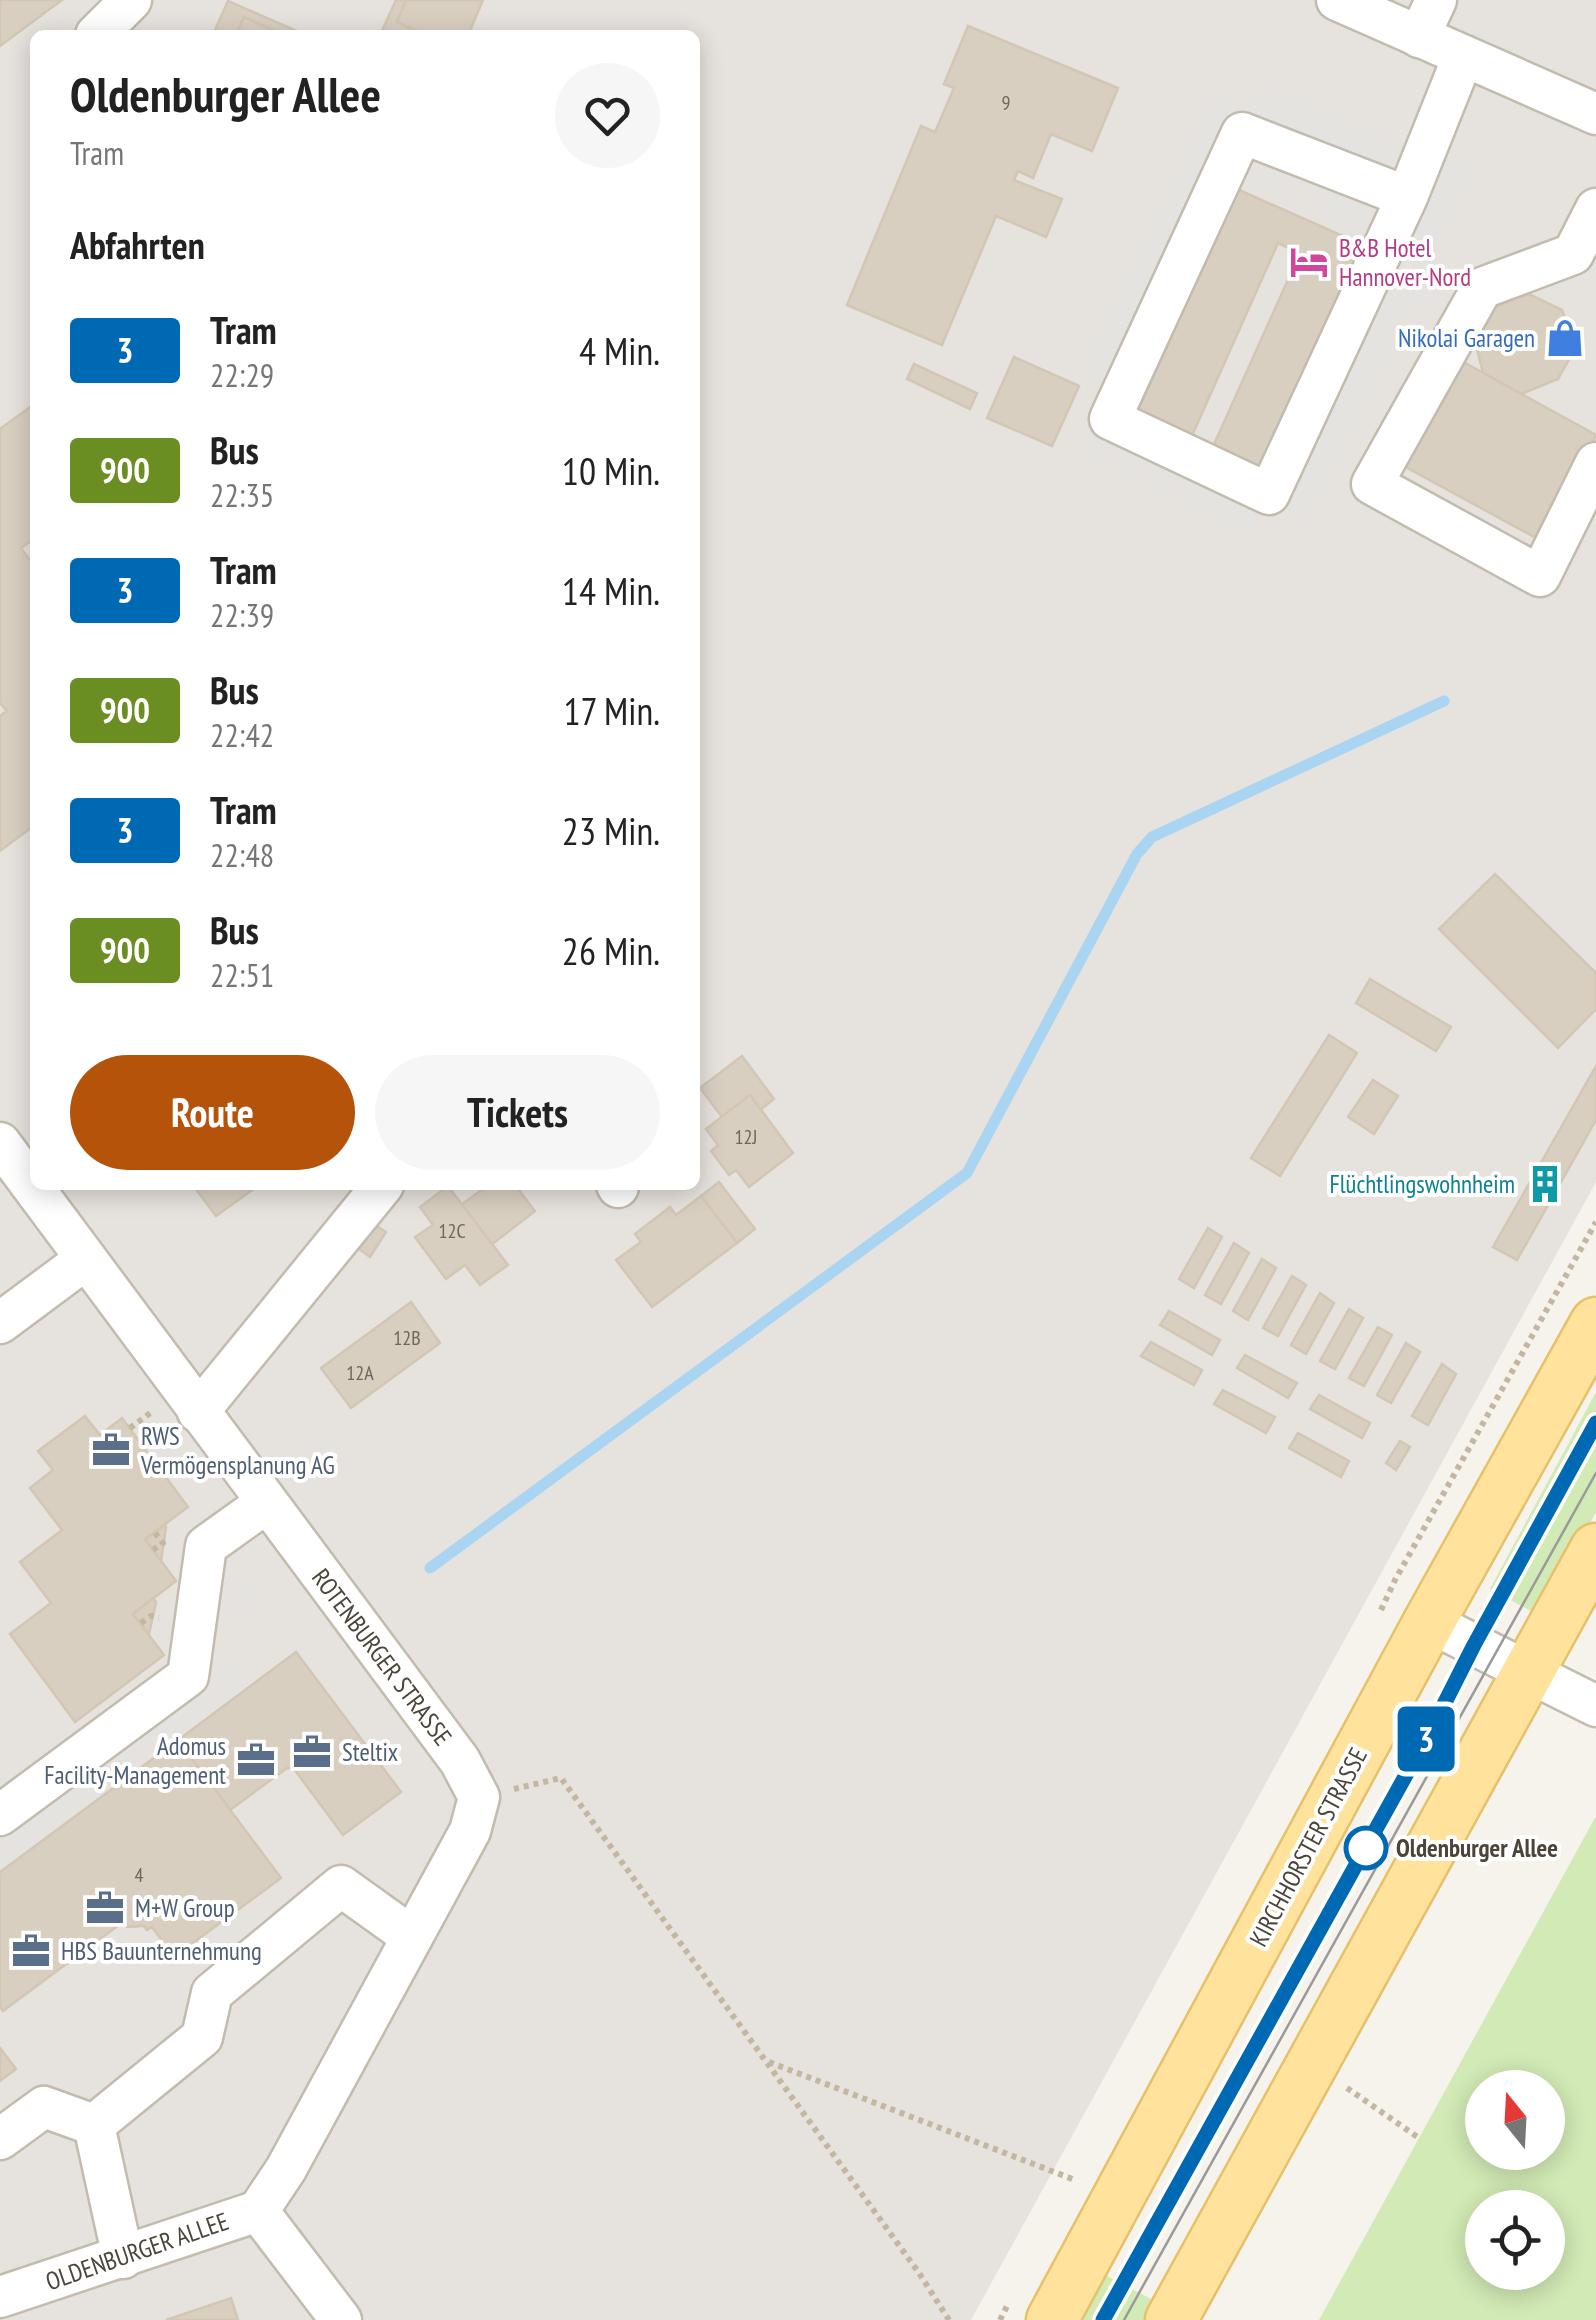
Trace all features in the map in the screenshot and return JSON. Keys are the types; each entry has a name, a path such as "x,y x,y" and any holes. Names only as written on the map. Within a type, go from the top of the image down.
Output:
{"main road":[{"name":"KIRCHHORSTER STRASSE","path":"1052,2320 1429,1622 1596,1323"},
{"path":"1171,2320 1596,1550"}],"street":[{"path":"101,30 131,0"},
{"path":"1337,0 1596,114"},
{"path":"1419,37 1436,0"},
{"path":"1407,197 1242,133 1110,419 1269,494 1407,197 1463,57"},
{"path":"1596,209 1572,254 1482,288 1372,484 1540,576 1596,463"},
{"name":"ROTENBURGER STRASSE","path":"0,1143 30,1170"},
{"path":"198,1412 379,1190"},
{"name":"ROTENBURGER STRASSE","path":"56,1194 86,1259 460,1762 478,1797 470,1830 286,2169 258,2210"},
{"path":"0,1323 86,1259"},
{"path":"0,1815 188,1676 206,1546 266,1504"},
{"path":"1429,1622 1596,1706"},
{"path":"94,2125 202,2037 212,1993 341,1886 412,1936"},
{"path":"0,2138 44,2107 94,2125"},
{"path":"94,2125 124,2258"},
{"name":"OLDENBURGER ALLEE","path":"0,2297 258,2210 341,2320"}],"path":[{"path":"130,1428 158,1408"},
{"path":"153,1550 162,1543 154,1532"},
{"path":"140,1624 151,1616"},
{"path":"1386,1703 1480,1761"},
{"path":"561,1778 949,2320"},
{"path":"765,2060 1076,2180"},
{"path":"1346,2088 1419,2138"}],"shaded area":[{"path":"0,0 1596,0 1596,1182 971,2320 0,2320"},
{"path":"1262,87 1407,149 1396,176 1250,114"},
{"path":"1214,99 1237,110 1107,380 1084,369"},
{"path":"1445,158 1472,171 1306,519 1278,506"},
{"path":"1252,161 1298,181 1288,201 1243,181"},
{"path":"1326,193 1372,214 1363,234 1317,213"},
{"path":"1093,425 1266,505 1254,532 1080,451"},
{"path":"218,1575 248,1579 243,1619 213,1616"},
{"path":"231,1660 251,1686 0,1872 0,1831"}],"green space":[{"path":"1596,1392 1596,1512 1540,1616 1490,1589"},
{"path":"1596,1816 1596,2320 1319,2320"},
{"path":"1103,2274 1159,2303 1150,2320 1078,2320"}],"building":[{"path":"0,0 62,0 0,46"},
{"path":"396,0 406,0 397,22 416,30 382,30"},
{"path":"406,0 483,0 470,30 415,30 397,22"},
{"path":"228,1 295,30 272,30 244,17 238,30 215,30"},
{"path":"244,17 272,30 238,30"},
{"path":"968,26 1118,88 1092,151 1051,134 1033,178 1018,171 1014,180 1062,199 1046,237 996,216 942,345 847,305 921,126 935,132 954,88 944,84"},
{"path":"1237,189 1363,245 1261,473 1211,451 1300,253 1278,243 1190,440 1136,415"},
{"path":"1529,294 1562,310 1576,347 1558,379 1521,394 1483,373 1474,337 1489,309"},
{"path":"1014,357 1079,386 1052,446 987,418"},
{"path":"1458,359 1596,435 1538,539 1400,464"},
{"path":"914,364 977,393 970,409 907,379"},
{"path":"30,407 30,542 21,548 30,560 30,829 0,851 0,716 7,711 0,703 0,429"},
{"path":"1495,874 1596,973 1596,1009 1558,1048 1439,929"},
{"path":"1370,979 1451,1027 1436,1051 1356,1003"},
{"path":"1329,1035 1357,1053 1280,1176 1251,1158"},
{"path":"742,1056 774,1099 760,1110 750,1095 722,1117 700,1088"},
{"name":"Flüchtlingswohnheim","path":"1596,1066 1596,1120 1517,1260 1493,1247"},
{"path":"1373,1080 1398,1096 1374,1134 1348,1117"},
{"path":"750,1095 793,1153 749,1187 736,1170 729,1175 711,1151 718,1145 706,1129"},
{"path":"719,1182 755,1229 737,1243 701,1196"},
{"path":"197,1190 252,1190 216,1216"},
{"path":"443,1190 451,1190 508,1265 480,1285 465,1265 446,1279 415,1237 433,1225 420,1207"},
{"path":"481,1190 519,1190 535,1211 491,1245 461,1205"},
{"path":"701,1196 737,1243 652,1307 616,1260 641,1242 635,1234 670,1207 676,1215"},
{"path":"374,1224 386,1232 370,1257 359,1249"},
{"path":"1208,1228 1222,1237 1194,1288 1179,1279"},
{"path":"1234,1243 1249,1253 1221,1304 1205,1295"},
{"path":"1262,1259 1276,1268 1248,1320 1233,1311"},
{"path":"1292,1276 1306,1285 1278,1336 1263,1328"},
{"path":"1320,1293 1334,1303 1306,1354 1291,1345"},
{"path":"411,1302 440,1343 351,1408 321,1368"},
{"path":"1349,1309 1363,1318 1335,1369 1320,1361"},
{"path":"1169,1311 1220,1340 1212,1355 1160,1325"},
{"path":"1378,1327 1392,1335 1364,1386 1349,1378"},
{"path":"1151,1342 1202,1370 1194,1385 1141,1356"},
{"path":"1406,1343 1420,1352 1391,1403 1377,1395"},
{"path":"1245,1355 1297,1383 1288,1398 1237,1368"},
{"path":"1442,1364 1456,1374 1428,1425 1412,1416"},
{"path":"1223,1390 1275,1417 1266,1433 1214,1404"},
{"path":"1319,1395 1370,1423 1362,1438 1310,1409"},
{"path":"85,1416 100,1435 122,1418 188,1507 145,1539 176,1581 133,1614 164,1655 75,1722 10,1634 51,1603 20,1562 62,1530 30,1488 53,1470 38,1451"},
{"path":"1298,1433 1349,1461 1341,1477 1289,1448"},
{"path":"1400,1441 1410,1447 1396,1470 1386,1463"},
{"path":"166,1527 161,1561 145,1539"},
{"path":"153,1598 156,1602 149,1634 133,1614"},
{"path":"296,1652 401,1792 343,1835 294,1769 287,1768 230,1810 178,1740"},
{"path":"178,1740 281,1878 174,1957 152,1927 127,1927 123,1922 3,2011 0,1872"},
{"path":"0,2048 16,2069 0,2081"},
{"path":"231,2298 238,2320 166,2320"}],"waterway":[{"path":"430,1568 967,1173 1137,854 1152,837 1444,701"}],"tram line":[{"path":"1103,2320 1431,1730 1596,1423"},
{"name":"3","path":"1103,2320 1431,1730 1596,1423"},
{"path":"1124,2320 1596,1473"}],"place":[{"name":"B&B Hotel Hannover-Nord","path":"1309,262"},
{"name":"Nikolai Garagen","path":"1565,338"},
{"name":"Flüchtlingswohnheim","path":"1545,1184"},
{"name":"RWS Vermögensplanung AG","path":"111,1450"},
{"name":"Steltix","path":"312,1752"},
{"name":"Adomus Facility-Management","path":"256,1760"},
{"name":"Oldenburger Allee","path":"1366,1848"},
{"name":"M+W Group","path":"105,1908"},
{"name":"HBS Bauunternehmung","path":"31,1951"}]}
